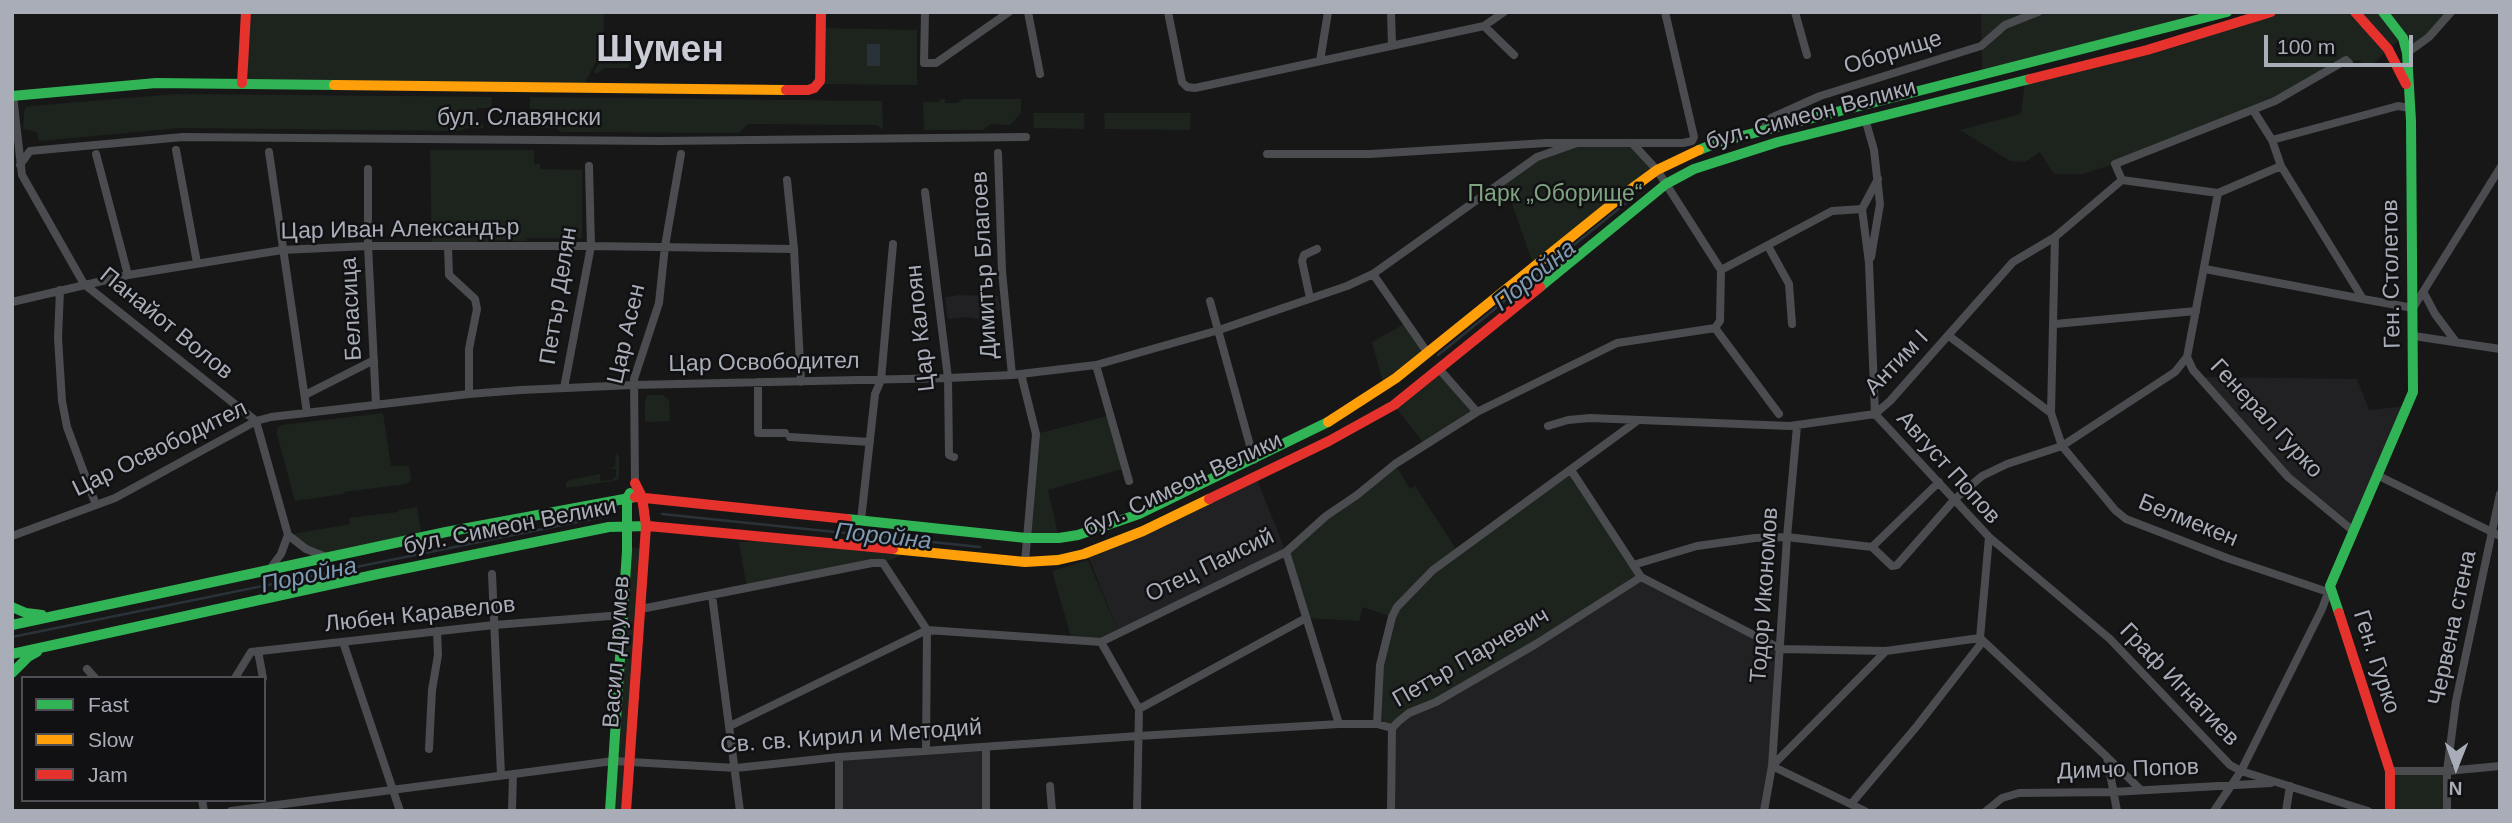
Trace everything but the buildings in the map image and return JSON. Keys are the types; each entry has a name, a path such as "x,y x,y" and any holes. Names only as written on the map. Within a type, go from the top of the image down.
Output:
{"main road":[{"path":"245,84 248,49 246,12"},
{"name":"бул. Славянски","path":"13,96 156,83 808,90 817,85 821,76 821,12"},
{"name":"бул. Симеон Велики","path":"12,625 326,557 627,498 642,497 1026,538 1079,535 1139,514 1327,423 1384,387 1657,170 1719,142 2227,12"},
{"name":"бул. Симеон Велики","path":"12,654 378,574 595,530 627,526 1025,562 1058,560 1084,554 1143,531 1329,441 1394,405 1666,184 1694,169 1730,156 2147,50 2234,26 2271,12"},
{"path":"2355,12 2388,49 2409,93"},
{"name":"Ген. Столетов","path":"2352,530 2413,392 2407,53 2403,38 2383,12"},
{"path":"627,498 635,484"},
{"name":"Цар Асен","path":"635,484 642,497"},
{"name":"Васил Друмев","path":"626,811 646,526 642,497"},
{"name":"Васил Друмев","path":"610,811 623,615 627,498"},
{"name":"Ген. Гурко","path":"2352,530 2329,589 2389,771 2390,811"},
{"path":"12,607 26,613 52,616"},
{"path":"12,673 28,657 45,647"}],"street":[{"path":"925,12 924,63 936,63 1009,12"},
{"path":"1028,12 1040,74"},
{"path":"1168,12 1182,82 1187,87 1195,88 1484,26 1504,12"},
{"path":"1320,61 1328,12"},
{"path":"1391,12 1392,45"},
{"path":"1267,154 1370,154 1496,146 1692,141 1694,137 1665,12"},
{"path":"1795,12 1807,55"},
{"name":"Оборище","path":"1761,132 1771,118 1820,96 1981,46 2005,25 2038,12"},
{"path":"2407,53 2429,37 2451,12"},
{"path":"1484,26 1514,55"},
{"path":"2281,166 2218,193 2122,180 2115,164 2253,110 2346,60 2349,63"},
{"name":"Панайот Волов","path":"13,96 22,174 84,284 256,421"},
{"path":"2272,140 2398,106 2410,108"},
{"path":"2253,110 2272,140 2281,166 2364,299"},
{"path":"1866,122 1874,149 1880,204 1869,264"},
{"name":"бул. Славянски","path":"20,165 30,151 183,137 661,141 1026,136"},
{"name":"Цар Освободител","path":"12,536 115,498 256,421 307,413 469,394 564,388 948,378 1012,375 1096,366 1219,330 1347,286 1373,274 1536,157 1577,143"},
{"path":"1632,143 1657,170 1721,270 1720,321 1715,328 1779,414"},
{"path":"176,150 197,263"},
{"path":"269,152 307,413"},
{"name":"Димитър Благоев","path":"998,153 1002,271 1012,375"},
{"path":"96,154 128,275"},
{"name":"Цар Асен","path":"635,484 634,385 659,303 665,246 681,154"},
{"name":"Петър Делян","path":"564,388 591,246 589,166"},
{"path":"2205,269 2413,308 2500,168"},
{"name":"Беласица","path":"368,169 368,246 376,404"},
{"path":"1869,264 1862,209 1878,179"},
{"path":"787,180 794,249 801,382"},
{"name":"Антим I","path":"1548,426 1590,418 1797,426 1875,414 1890,401 2013,262 2055,237 2122,180"},
{"name":"Цар Калоян","path":"925,192 948,378 949,455 954,457"},
{"name":"Генерал Гурко","path":"2218,193 2187,357 2193,370 2288,477 2352,530"},
{"path":"1721,270 1832,211 1862,209"},
{"name":"Белмекен","path":"2055,237 2051,413 2062,446 2115,510 2126,519 2227,558 2329,589"},
{"path":"861,520 875,394 881,380 893,244"},
{"name":"Цар Иван Александър","path":"12,302 128,275 282,250 368,246 794,249"},
{"path":"1768,246 1789,284 1792,324"},
{"path":"448,247 449,275 475,299 477,311 469,349 469,394"},
{"path":"1310,298 1302,261 1304,255 1317,248"},
{"name":"Август Попов","path":"1869,264 1875,414 1989,537 1981,639"},
{"path":"1373,274 1427,352"},
{"path":"60,290 58,348 62,401 67,427 96,505"},
{"path":"2424,293 2435,314 2456,342"},
{"path":"1210,301 1254,460"},
{"path":"2055,324 2196,311"},
{"name":"Отец Паисий","path":"730,726 927,630 1101,642 1286,552 1326,516 1395,464 1477,412 1617,343 1715,328"},
{"path":"1949,336 2051,413"},
{"path":"2414,336 2500,349"},
{"path":"1633,565 1697,546 1755,538 1787,537 1872,547 1892,566 1897,565 1955,499 1982,476 2007,464 2062,446 2175,372 2187,357"},
{"path":"305,395 374,360"},
{"path":"1096,366 1129,481"},
{"path":"1440,370 1477,412"},
{"path":"1021,374 1036,434 1025,562"},
{"path":"758,382 758,433 870,442"},
{"path":"256,421 288,535 281,554 270,569"},
{"path":"1377,724 1380,665 1392,617 1398,607 1433,570 1637,421"},
{"name":"Тодор Икономов","path":"1764,811 1772,766 1797,426"},
{"path":"1571,470 1641,577 1781,649 1886,651 1981,639"},
{"path":"2377,475 2496,535"},
{"path":"1872,547 1939,482"},
{"name":"Червена стена","path":"2446,811 2447,771 2456,701 2496,535 2500,494"},
{"path":"288,535 306,549 326,557"},
{"name":"Граф Игнатиев","path":"1989,537 2109,639 2230,765 2241,771 2368,811"},
{"path":"1286,552 1339,724"},
{"path":"641,609 883,563 927,630 926,751"},
{"path":"492,574 501,775"},
{"name":"Петър Парчевич","path":"1391,811 1392,728 1409,713 1436,702 1536,644 1641,577"},
{"path":"2214,811 2241,771 2322,609 2329,589"},
{"path":"712,595 740,811"},
{"name":"Любен Каравелов","path":"258,651 494,625 623,615"},
{"path":"1139,709 1306,618"},
{"path":"429,749 432,690 438,655 437,631"},
{"path":"1981,639 2141,790"},
{"path":"1851,804 1917,726 1981,639"},
{"path":"343,642 400,811"},
{"path":"1101,642 1139,709 1137,811"},
{"path":"236,676 251,652 258,651 264,676"},
{"path":"1865,811 1772,766 1886,651"},
{"path":"87,669 93,676"},
{"name":"Св. св. Кирил и Методий","path":"232,811 613,761 736,768 839,757 1138,736 1339,724 1377,724 1392,728"},
{"path":"986,747 986,811"},
{"path":"839,757 839,811"},
{"path":"2108,758 2117,811"},
{"path":"2389,771 2447,771 2500,766"},
{"path":"512,811 513,774"},
{"name":"Димчо Попов","path":"1986,811 2002,798 2019,793 2113,792 2277,782"},
{"path":"1050,786 1052,811"},
{"path":"2286,811 2290,786"}],"shaded area":[{"path":"867,44 880,44 880,66 867,66"},
{"path":"998,296 1001,310 982,312 982,318 979,319 948,319 945,297"},
{"path":"2200,377 2357,379 2369,410 2407,406 2352,530 2288,477"},
{"path":"1256,477 1286,552 1119,633 1087,553"},
{"path":"1641,577 1781,649 1764,811 1391,811 1392,728 1399,721"},
{"path":"986,747 986,811 839,811 839,757"}],"green space":[{"path":"246,12 604,12 603,49 582,88 248,84"},
{"path":"1981,12 2227,12 1982,74"},
{"path":"2271,12 2451,12 2407,53 2402,38 2370,67 2358,60 2349,63 2346,60 2275,101 2115,164 2082,174 2054,174 2040,152 2025,162 2010,161 1960,130 2021,114 2025,80"},
{"path":"821,28 917,30 917,85 822,84"},
{"path":"600,61 629,61 629,68 604,68 597,74 594,72"},
{"path":"175,94 492,97 491,108 477,108 473,115 484,128 459,131 179,128 39,141 37,132 23,129 26,107"},
{"path":"530,97 882,101 883,130 877,125 748,124 739,133 562,132 556,128 537,128 537,123 544,119 545,113 541,109 530,109"},
{"path":"940,99 945,99 945,103 958,103 962,99 1021,99 1021,113 1010,125 991,124 983,130 924,130 923,102 939,102"},
{"path":"1033,113 1084,113 1084,129 1034,128"},
{"path":"1104,113 1191,113 1190,130 1105,129"},
{"name":"Парк „Оборище“","path":"1577,143 1632,143 1657,170 1534,266 1509,196 1496,187 1537,157"},
{"path":"430,150 534,150 534,164 540,164 540,169 582,170 582,238 493,240 477,247 432,247"},
{"path":"1406,323 1427,352 1384,386 1372,342"},
{"path":"1440,370 1477,412 1425,445 1394,405"},
{"path":"648,395 663,395 669,400 670,421 645,422 645,401"},
{"path":"383,413 391,466 409,466 411,480 407,484 295,501 277,428 282,425"},
{"path":"1111,415 1126,468 1048,490 1059,538 1026,538 1036,434"},
{"path":"616,454 619,456 619,479 566,488 566,483 570,480 600,474 600,481 612,480 616,476 616,469 610,469 615,466"},
{"path":"1395,464 1410,489 1415,486 1458,552 1571,470 1641,577 1536,644 1409,713 1392,728 1377,724 1378,685 1392,617 1363,607 1359,621 1306,618 1286,552"},
{"path":"417,507 422,537 326,557 288,535 350,524 349,518"},
{"path":"758,541 902,555 883,563 747,588 739,542"},
{"path":"631,547 645,550 626,811 610,811"},
{"path":"1088,560 1119,633 1101,642 1072,640 1052,571"},
{"path":"2390,771 2447,771 2447,811 2390,811"}],"waterway":[{"name":"Поройна","path":"1438,355 1632,198"},
{"name":"Поройна","path":"662,514 980,547"},
{"name":"Поройна","path":"12,637 607,516"}],"traffic: fast":[{"path":"1699,150 1719,142 2227,12"},
{"path":"2339,613 2330,586 2413,392 2411,121 2407,53 2403,38 2383,12"},
{"path":"1540,287 1666,184 1694,169 1778,142 2030,79"},
{"path":"12,96 156,83 334,85"},
{"path":"847,519 1026,538 1078,535 1139,514 1328,422"},
{"path":"610,811 627,551 627,498 630,493"},
{"path":"12,625 446,532 635,497"},
{"path":"12,654 609,527 648,526"},
{"path":"12,607 26,613 42,615"},
{"path":"12,673 37,652"}],"traffic: slow":[{"path":"334,85 786,90"},
{"path":"1328,422 1396,378 1657,170 1699,150"},
{"path":"893,549 1025,562 1058,560 1084,554 1143,531 1209,499"}],"traffic: jam":[{"path":"242,83 246,12"},
{"path":"786,90 808,90 820,81 821,12"},
{"path":"2030,79 2147,50 2271,12"},
{"path":"2355,12 2388,49 2406,84"},
{"path":"1209,499 1329,441 1394,405 1540,287"},
{"path":"626,811 646,526 642,497 635,483"},
{"path":"635,497 847,519"},
{"path":"648,526 893,549"},
{"path":"2339,613 2390,771 2390,811"}],"district":[{"name":"Шумен","path":"660,51"}]}
